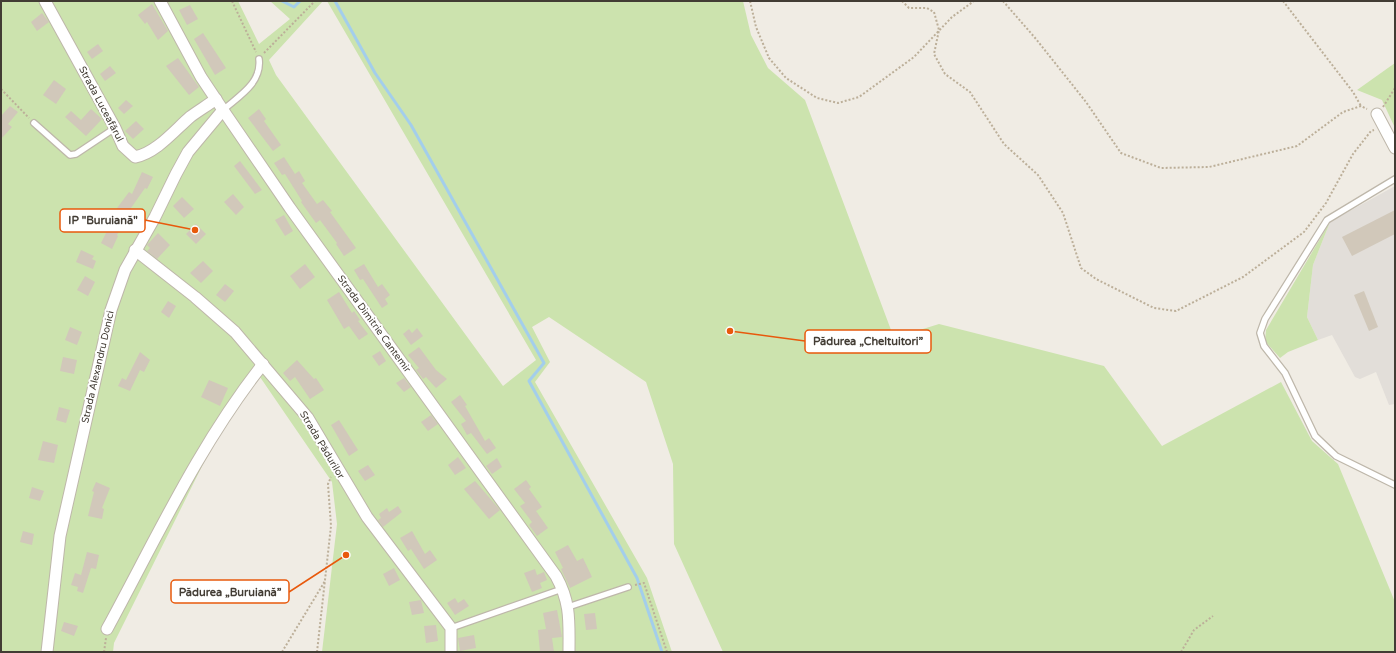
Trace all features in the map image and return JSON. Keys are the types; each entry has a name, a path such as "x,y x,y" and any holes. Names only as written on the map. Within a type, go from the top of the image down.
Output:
{"street":[{"name":"Strada Luceafărul","path":"45,1 115,128 123,146 134,157 144,155 154,148 192,116 216,99"},
{"name":"Strada Dimitrie Cantemir","path":"160,1 201,77 290,208 556,576 563,588 568,607 569,652"},
{"name":"Strada Alexandru Donici","path":"47,652 60,536 111,310 121,280 135,250 155,216 188,152 223,110"},
{"path":"1377,114 1395,148"},
{"name":"Strada Pădurilor","path":"135,250 195,297 229,327 263,364 308,418 338,471 367,517 451,628"},
{"path":"107,629 208,443 244,388 263,364"},
{"path":"451,628 451,652"}],"lane":[{"path":"223,110 257,79 260,67 259,59"},
{"path":"34,123 70,155 76,154 115,128"},
{"path":"1395,179 1327,220 1265,319 1260,333 1264,346 1285,373 1314,436 1336,456 1395,485"},
{"path":"568,607 628,587"},
{"path":"451,628 563,588"}],"path":[{"path":"232,1 259,59 268,47 299,19 315,1"},
{"path":"750,1 756,28 768,58 786,78 798,86 817,98 838,103 859,97 914,57 952,17 974,1"},
{"path":"902,1 909,8 927,8 934,12 939,30 934,54 945,74 970,92 1004,144 1038,175 1062,213 1081,268 1096,279 1154,308 1176,311 1242,277 1304,232 1326,203 1353,154 1371,131 1384,126"},
{"path":"1003,1 1082,96 1121,153 1161,168 1209,167 1297,146 1343,112 1361,106"},
{"path":"1283,1 1353,92 1361,106 1377,114 1395,88"},
{"path":"1,89 34,123"},
{"path":"317,652 332,526 328,484 332,475 338,471"},
{"path":"282,652 325,580"},
{"path":"634,585 644,583 667,652"},
{"path":"1181,652 1194,630 1213,616"},
{"path":"104,652 107,629"}],"shaded area":[{"path":"1395,186 1395,404 1389,405 1376,372 1360,379 1355,377 1332,335 1318,340 1307,317 1313,265 1330,222"}],"green space":[{"path":"1,1 238,1 259,44 290,19 270,1 323,1 269,60 276,75 503,386 536,360 327,1 743,1 751,35 768,68 805,100 894,338 939,324 1104,366 1162,446 1281,382 1312,441 1338,464 1395,602 1395,652 723,652 674,544 673,464 646,382 549,317 532,327 550,362 535,382 647,578 672,652 322,652 337,524 332,482 260,377 221,428 114,643 113,652 1,652"},
{"path":"1395,63 1395,128 1382,100 1357,90"},
{"path":"1330,222 1313,265 1307,317 1318,340 1288,352 1280,358 1265,341 1266,330"}],"building":[{"path":"152,4 168,31 158,40 147,22 145,24 138,15"},
{"path":"190,5 198,19 187,25 179,10"},
{"path":"42,13 49,22 37,31 31,22"},
{"path":"203,33 226,68 215,75 194,39"},
{"path":"98,44 103,51 92,59 87,52"},
{"path":"178,58 199,87 189,95 166,66"},
{"path":"110,66 116,73 105,81 100,74"},
{"path":"54,80 66,89 56,104 43,95"},
{"path":"126,100 133,106 124,114 118,108"},
{"path":"10,106 18,112 8,124 12,127 1,139 1,116"},
{"path":"91,109 102,119 86,136 65,117 71,111 81,120"},
{"path":"259,109 266,119 264,121 281,145 273,151 248,118"},
{"path":"136,121 144,129 133,139 125,131"},
{"path":"284,157 295,174 299,171 305,181 302,183 317,204 323,200 332,211 330,212 356,248 344,256 336,244 337,243 320,220 316,223 301,202 302,201 285,174 282,175 274,163"},
{"path":"240,161 262,190 255,194 234,166"},
{"path":"142,172 153,177 147,189 145,188 124,218 126,219 117,235 118,236 112,249 101,243 110,225 106,223 129,192 132,194"},
{"path":"233,194 244,207 236,215 224,202"},
{"path":"182,197 194,209 184,218 173,206"},
{"path":"1395,210 1395,234 1352,256 1342,237"},
{"path":"284,215 293,231 285,236 275,220"},
{"path":"196,224 206,234 196,244 186,234"},
{"path":"158,233 170,245 157,259 147,251 150,248 147,245"},
{"path":"81,250 94,256 92,259 96,261 93,269 76,262"},
{"path":"203,261 213,271 201,283 190,273"},
{"path":"305,264 315,277 300,289 290,276"},
{"path":"364,264 378,287 382,284 390,295 385,299 388,304 382,308 363,279 360,280 354,270"},
{"path":"85,276 95,282 88,296 77,290"},
{"path":"225,284 234,291 225,302 216,295"},
{"path":"1364,291 1378,327 1369,331 1354,295"},
{"path":"339,292 352,313 354,311 360,320 358,321 368,334 359,340 349,326 344,329 327,300"},
{"path":"168,301 176,306 169,318 161,312"},
{"path":"70,327 82,332 77,345 65,340"},
{"path":"417,328 423,336 411,345 403,334 409,329 412,333"},
{"path":"419,347 436,370 447,379 436,388 426,377 423,379 416,370 419,368 408,355"},
{"path":"380,351 386,361 379,366 372,356"},
{"path":"140,352 150,360 144,372 140,370 130,391 118,386 122,378 126,380"},
{"path":"63,357 77,360 74,374 60,371"},
{"path":"297,360 314,379 316,378 324,390 310,399 295,377 290,381 283,373"},
{"path":"404,378 411,387 404,392 396,383"},
{"path":"209,380 228,388 220,406 201,397"},
{"path":"460,395 467,405 465,406 485,441 489,438 496,448 487,454 471,433 467,435 461,424 466,421 451,402"},
{"path":"59,407 70,410 66,423 56,420"},
{"path":"431,415 438,424 428,431 421,422"},
{"path":"339,420 358,450 349,456 331,425"},
{"path":"43,441 58,445 54,463 38,460"},
{"path":"458,457 466,468 455,475 448,465"},
{"path":"497,458 502,467 492,474 486,466"},
{"path":"368,465 375,475 365,481 358,471"},
{"path":"526,480 531,487 529,489 542,507 536,511 548,528 537,536 529,525 532,522 520,506 525,503 514,489"},
{"path":"475,481 500,510 489,519 464,489"},
{"path":"96,482 110,488 102,508 104,509 102,519 88,516 94,492 92,491"},
{"path":"32,487 44,491 40,501 29,498"},
{"path":"398,506 402,512 383,527 378,520 381,518 379,514 387,508 389,512"},
{"path":"23,531 34,534 32,545 20,542"},
{"path":"412,531 425,554 430,550 437,560 424,569 411,549 408,551 400,538"},
{"path":"568,545 577,561 583,558 592,577 570,588 561,569 563,568 555,552"},
{"path":"87,552 99,555 96,569 91,568 83,593 77,591 78,587 71,585 75,573 81,575"},
{"path":"394,568 400,580 389,586 383,574"},
{"path":"535,569 537,575 544,572 547,580 540,583 542,588 532,592 524,573"},
{"path":"455,598 458,603 464,599 469,606 455,615 447,603"},
{"path":"421,600 424,613 412,615 409,602"},
{"path":"557,610 562,637 552,638 554,652 540,652 538,630 546,629 543,613"},
{"path":"595,613 597,629 586,630 584,614"},
{"path":"64,622 78,626 74,636 61,631"},
{"path":"436,625 438,641 426,643 424,626"},
{"path":"474,635 476,648 460,651 458,638"}],"waterway":[{"path":"282,1 294,7 300,1"},
{"path":"335,1 375,73 411,125 544,363 529,381 637,578 662,652"}],"place":[{"name":"IP \"Buruiană\"","path":"195,230"},
{"name":"Pădurea „Cheltuitori”","path":"730,331"},
{"name":"Pădurea „Buruiană”","path":"346,555"}]}
